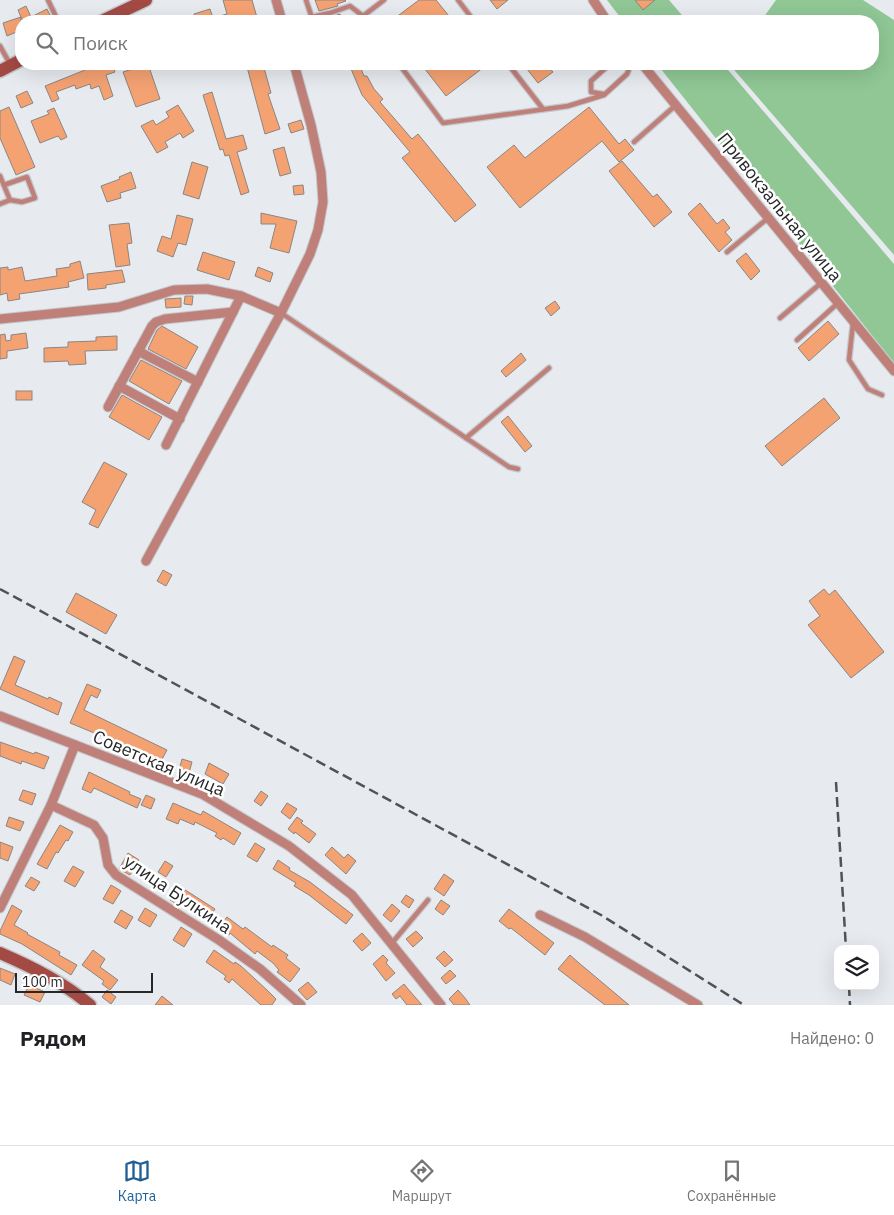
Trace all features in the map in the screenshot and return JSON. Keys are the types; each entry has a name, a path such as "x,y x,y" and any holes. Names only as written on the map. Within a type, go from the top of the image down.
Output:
{"main road":[{"path":"115,15 146,0"},
{"path":"0,953 38,970 90,1005"}],"street":[{"path":"277,0 281,15"},
{"path":"593,0 603,15"},
{"path":"146,561 281,313 310,254 318,230 323,202 321,172 311,125 296,70"},
{"name":"Привокзальная улица","path":"647,70 894,371"},
{"path":"0,318 119,307 174,290 207,289 241,296 281,313"},
{"path":"166,445 241,296"},
{"path":"108,407 152,326 156,322 165,319 233,312"},
{"path":"138,351 198,382"},
{"path":"119,386 180,419"},
{"name":"Советская улица","path":"0,716 202,794 289,846 352,895 441,1005"},
{"path":"0,908 51,805 75,745"},
{"name":"улица Булкина","path":"51,805 94,825 103,838 108,864 116,874 219,940 260,969 301,1005"},
{"path":"540,915 585,937 698,1005"}],"lane":[{"path":"48,0 55,15"},
{"path":"306,0 312,15"},
{"path":"364,15 384,0"},
{"path":"458,0 469,15"},
{"path":"324,15 350,6 362,15"},
{"path":"0,46 11,65"},
{"path":"404,70 444,123 568,106 604,95 627,74 629,70"},
{"path":"513,70 543,109"},
{"path":"602,70 591,81 591,92 604,95"},
{"path":"634,142 676,105"},
{"path":"0,176 10,200"},
{"path":"0,204 10,200 22,202 35,198 27,177 4,185"},
{"path":"728,252 768,218"},
{"path":"780,318 821,282"},
{"path":"797,340 838,303"},
{"path":"281,313 509,467 518,469"},
{"path":"853,321 848,360 868,389 882,395"},
{"path":"466,438 549,368"},
{"path":"391,944 428,900"}],"green space":[{"path":"607,0 669,0 682,15 618,15"},
{"path":"776,0 863,0 894,20 894,255 734,70 879,70 879,15 765,15"},
{"path":"662,70 728,70 894,264 894,363"}],"building":[{"path":"223,0 252,0 256,15 224,15 227,14"},
{"path":"315,0 346,1 337,4 338,6 319,11"},
{"path":"419,0 436,0 448,15 399,15"},
{"path":"490,0 508,0 497,9"},
{"path":"635,0 655,0 643,10"},
{"path":"26,6 30,15 20,15 18,10"},
{"path":"47,9 50,15 35,15"},
{"path":"210,9 212,15 194,15 194,14"},
{"path":"15,19 15,33 7,36 3,23"},
{"path":"85,70 114,70 115,72 106,75 113,96 104,100 99,86 91,89 90,84 76,89 75,85 56,92 59,99 52,102 45,86"},
{"path":"129,70 150,70 160,99 136,107 123,72"},
{"path":"248,70 265,70 271,93 268,94 280,129 265,134"},
{"path":"352,70 362,70 364,76 367,76 374,89 383,99 380,102 412,139 418,134 476,205 455,222 402,158 410,152 362,95"},
{"path":"426,70 480,70 446,96"},
{"path":"528,70 551,70 553,72 538,83"},
{"path":"27,91 33,103 21,108 16,96"},
{"path":"212,92 226,139 243,135 247,149 237,152 249,192 241,195 229,155 225,156 223,149 220,150 203,95"},
{"path":"178,105 194,131 183,138 180,133 165,142 168,147 157,153 141,126 153,120 156,125 169,117 166,112"},
{"path":"9,107 35,167 16,175 0,138 0,111"},
{"path":"589,107 619,144 625,139 634,150 619,162 602,141 520,208 487,167 514,145 525,158"},
{"path":"54,108 67,137 61,140 58,136 40,143 31,121 49,114 47,111"},
{"path":"301,120 304,129 291,133 288,124"},
{"path":"284,147 291,173 280,176 273,150"},
{"path":"622,161 653,197 657,194 672,212 654,227 609,171"},
{"path":"192,162 208,167 199,199 183,194"},
{"path":"131,172 136,188 120,193 121,198 107,202 101,186 120,179 119,177"},
{"path":"303,185 304,194 294,195 293,186"},
{"path":"700,203 717,224 723,219 730,228 725,232 732,240 719,252 688,214"},
{"path":"261,213 297,221 289,253 270,248 276,224 261,224"},
{"path":"177,215 193,219 186,245 178,243 173,257 157,251 162,236 171,239"},
{"path":"129,223 132,243 127,244 130,265 116,267 109,225"},
{"path":"203,252 235,262 229,280 197,270"},
{"path":"746,253 760,271 751,280 736,261"},
{"path":"80,261 84,278 68,282 69,287 19,294 20,299 8,301 7,293 0,295 0,268 8,267 8,270 22,267 25,281 57,276 56,269 70,267 70,264"},
{"path":"258,267 273,273 270,282 255,276"},
{"path":"122,270 125,282 106,285 106,288 88,290 87,274"},
{"path":"185,296 193,296 192,305 184,304"},
{"path":"181,298 181,307 166,308 165,299"},
{"path":"555,301 560,308 551,316 545,308"},
{"path":"828,321 839,334 809,361 798,348"},
{"path":"162,326 198,347 186,369 148,349 157,330"},
{"path":"26,333 28,348 7,351 7,358 0,359 0,335 5,334 6,341 11,340 11,335"},
{"path":"117,336 117,350 85,351 86,364 69,365 68,361 44,362 44,348 68,347 68,342 96,341 96,337"},
{"path":"521,353 526,360 506,377 501,371"},
{"path":"141,360 182,381 169,404 129,381"},
{"path":"16,391 32,391 32,400 16,400"},
{"path":"122,395 162,417 149,440 109,417"},
{"path":"824,398 840,418 782,466 765,446"},
{"path":"508,416 532,446 525,452 501,422"},
{"path":"104,462 127,474 98,528 89,524 96,510 82,502"},
{"path":"163,570 172,575 166,586 157,581"},
{"path":"824,589 829,595 835,590 884,652 851,678 808,625 820,616 809,601"},
{"path":"76,593 117,615 106,634 66,612"},
{"path":"14,656 25,661 15,685 62,703 58,715 0,689"},
{"path":"87,684 101,690 97,698 91,695 84,710 167,750 160,763 70,723"},
{"path":"0,742 34,754 35,752 49,757 44,769 22,761 21,764 0,756"},
{"path":"182,759 192,762 189,773 179,770"},
{"path":"209,763 229,774 223,784 205,774"},
{"path":"89,772 141,799 137,808 94,788 91,793 82,789"},
{"path":"23,790 36,794 32,805 19,800"},
{"path":"261,791 268,796 261,806 254,801"},
{"path":"146,795 155,799 151,809 141,805"},
{"path":"173,803 201,815 203,811 241,833 234,845 223,838 221,840 215,836 217,833 195,822 194,825 180,819 178,824 166,819"},
{"path":"287,803 297,809 290,819 281,812"},
{"path":"9,817 24,822 20,831 6,826"},
{"path":"297,817 303,821 301,823 316,834 309,843 288,829"},
{"path":"60,825 73,832 58,853 56,852 47,869 37,864"},
{"path":"0,842 13,847 8,861 0,858"},
{"path":"255,843 265,849 257,862 247,856"},
{"path":"332,847 344,858 348,854 356,861 346,874 325,855"},
{"path":"128,853 139,860 130,875 119,869"},
{"path":"278,860 290,868 289,870 310,882 353,915 346,924 309,895 294,886 296,883 273,869"},
{"path":"165,861 173,866 166,877 158,872"},
{"path":"73,866 84,872 75,887 64,881"},
{"path":"444,874 454,881 444,896 434,889"},
{"path":"31,877 40,882 34,891 25,886"},
{"path":"111,885 121,891 113,904 103,899"},
{"path":"179,886 215,909 207,922 194,914 197,909 183,901 180,906 170,900"},
{"path":"406,895 414,900 409,908 401,902"},
{"path":"441,900 450,906 443,915 435,909"},
{"path":"392,904 400,911 391,922 383,915"},
{"path":"12,905 22,911 14,925 60,952 59,955 77,965 71,975 22,944 0,934"},
{"path":"145,908 157,915 150,927 138,920"},
{"path":"509,909 554,943 545,955 511,928 509,929 499,921"},
{"path":"121,910 133,917 126,929 114,922"},
{"path":"227,917 243,929 245,927 272,947 273,945 288,955 286,958 300,969 290,982 277,972 279,970 273,963 257,951 255,954 230,933 229,935 218,927"},
{"path":"181,927 192,934 184,947 173,940"},
{"path":"416,931 423,938 413,947 406,939"},
{"path":"362,933 371,943 362,951 353,941"},
{"path":"93,950 105,959 100,967 118,980 110,990 102,984 104,981 82,965"},
{"path":"214,950 234,964 235,962 241,966 268,991 276,999 272,1005 261,1005 232,979 229,983 224,979 226,976 206,962"},
{"path":"444,951 453,960 445,967 436,958"},
{"path":"383,955 388,960 386,963 395,973 386,981 373,964"},
{"path":"570,955 629,1005 605,1005 558,969"},
{"path":"0,968 15,974 11,985 0,980"},
{"path":"450,970 456,976 446,984 441,978"},
{"path":"308,982 317,992 307,1000 298,990"},
{"path":"404,984 422,1005 407,1005 400,996 396,999 392,994"},
{"path":"29,985 45,992 40,1002 24,995"},
{"path":"107,990 116,997 111,1004 102,997"},
{"path":"458,990 470,1005 454,1005 449,999"},
{"path":"162,996 173,1005 155,1005"}],"railway":[{"path":"0,589 601,915 744,1005"},
{"path":"836,782 846,945"},
{"path":"849,990 850,1005"}]}
